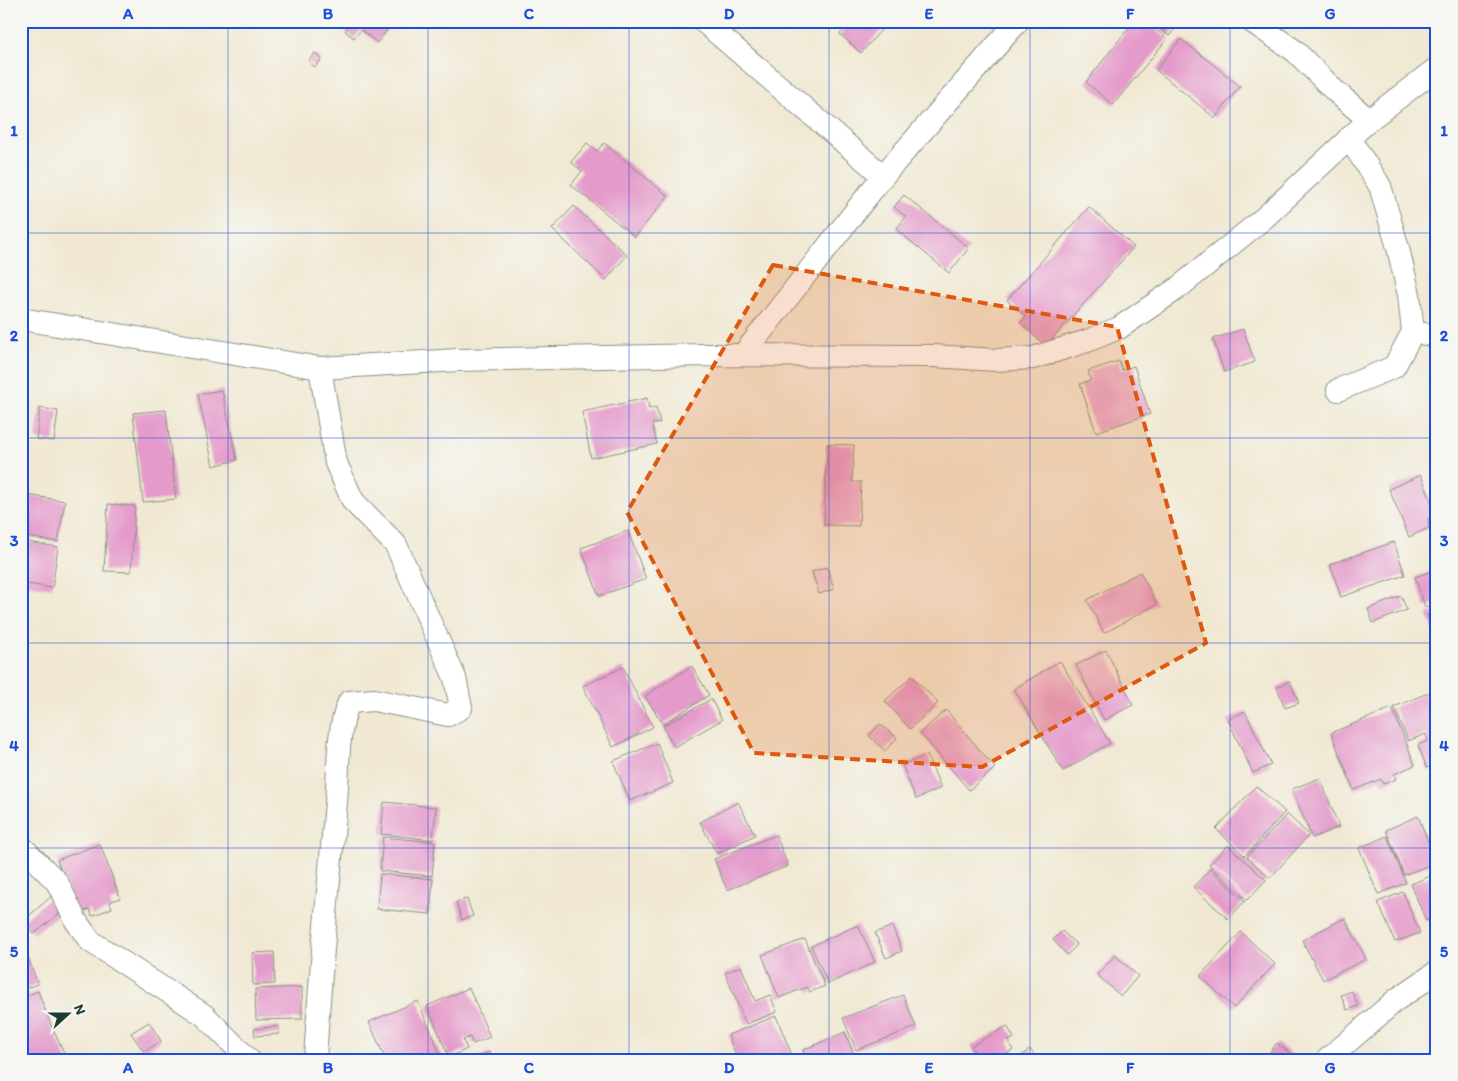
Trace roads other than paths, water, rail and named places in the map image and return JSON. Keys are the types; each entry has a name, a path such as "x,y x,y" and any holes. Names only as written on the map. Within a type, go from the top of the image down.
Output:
{"street":[{"path":"703,21 883,176"},
{"path":"744,355 883,176 1018,21"},
{"path":"1251,21 1295,51 1335,92 1369,120"},
{"path":"21,319 320,368 458,360 744,355 934,356 995,360 1033,358 1088,341 1119,328 1178,288 1264,218 1369,120 1437,68"},
{"path":"1338,390 1394,367 1413,332 1409,296 1380,186 1349,138"},
{"path":"1413,332 1437,336"},
{"path":"315,1060 320,976 342,720 349,702 374,700 448,715 461,708 455,678 396,545 353,501 336,463 320,368"},
{"path":"21,846 57,882 76,921 90,941 204,1015 249,1060"},
{"path":"1328,1060 1396,1000 1437,972"}]}
